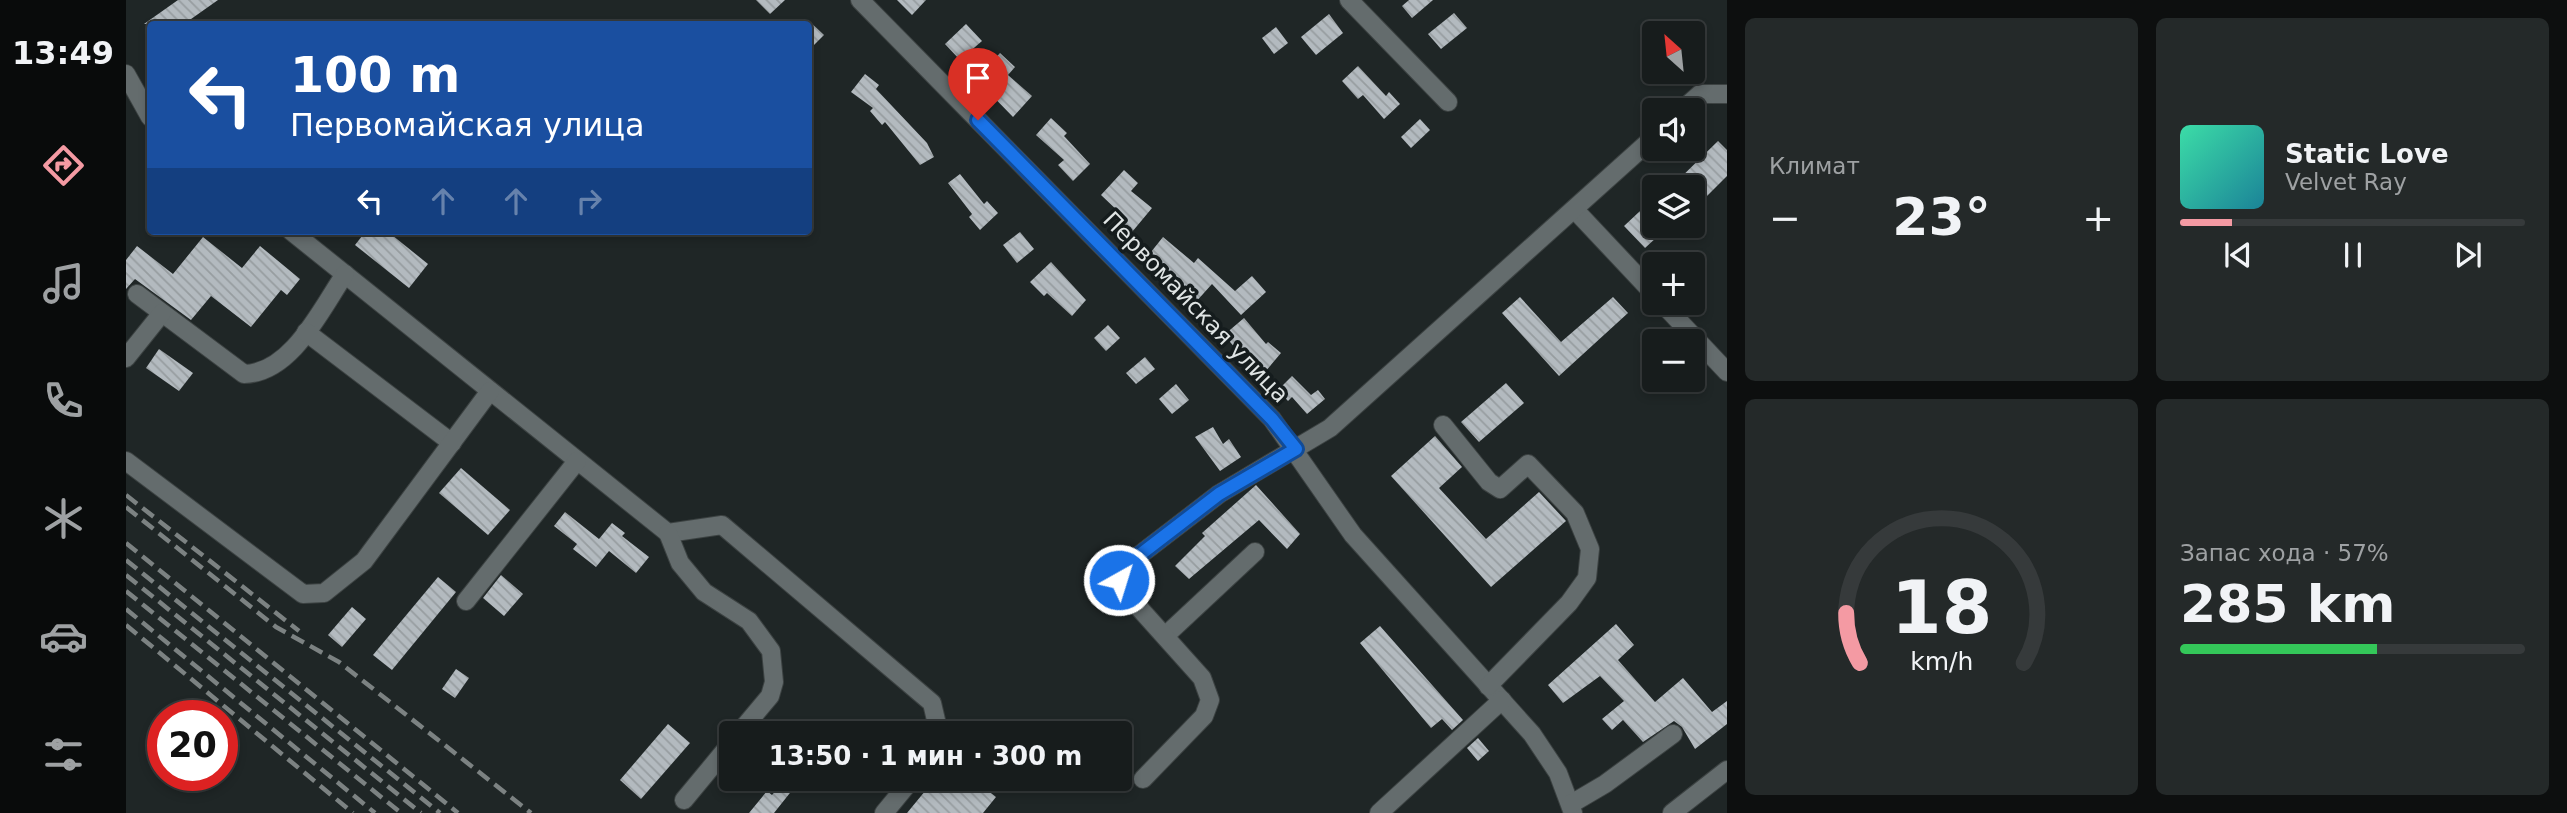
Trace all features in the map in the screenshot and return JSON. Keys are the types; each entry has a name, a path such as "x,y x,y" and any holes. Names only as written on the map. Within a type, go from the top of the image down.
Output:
{"street":[{"name":"Первомайская улица","path":"860,0 1272,419 1296,449 1330,506 1353,535 1532,734 1558,773 1572,808"},
{"path":"1349,0 1448,102"},
{"path":"126,74 147,112"},
{"path":"1696,98 1700,94 1727,93"},
{"path":"1143,779 1204,716 1210,700 1202,678 1124,591 1119,580 1124,567 1219,494 1330,428 1642,147"},
{"path":"1575,210 1642,281"},
{"path":"296,235 668,533 680,563 704,592 749,621 771,651 774,682 770,696 749,721"},
{"path":"137,294 244,374 271,368 306,331 345,274"},
{"path":"126,358 162,313"},
{"path":"1673,315 1727,372"},
{"path":"306,331 452,443"},
{"path":"126,461 303,594 324,593 364,561 490,391"},
{"path":"1443,425 1489,482 1500,489 1528,464 1575,513 1590,549 1587,578 1569,603 1488,686"},
{"path":"466,601 577,461"},
{"path":"668,533 722,525 932,703 936,721"},
{"path":"1166,636 1255,552"},
{"path":"1379,813 1502,700"},
{"path":"1572,808 1673,734"},
{"path":"684,800 719,758"},
{"path":"1672,813 1727,770"},
{"path":"884,813 902,791"}],"building":[{"path":"178,0 218,0 188,21 148,21"},
{"path":"756,0 785,0 770,14"},
{"path":"897,0 926,0 912,15"},
{"path":"1409,0 1433,0 1412,18 1402,6"},
{"path":"1454,13 1467,28 1441,49 1428,34"},
{"path":"1329,14 1343,33 1316,55 1301,37"},
{"path":"812,24 824,35 812,47"},
{"path":"966,24 982,41 960,60 945,44"},
{"path":"1276,27 1288,43 1274,54 1262,38"},
{"path":"1000,53 1015,67 1008,75 1032,96 1013,117 976,79"},
{"path":"1358,66 1386,96 1389,92 1400,104 1384,119 1363,95 1358,99 1342,81"},
{"path":"865,74 879,85 876,89 927,143 934,157 920,165 885,122 882,125 870,111 873,108 851,92"},
{"path":"1051,118 1067,133 1064,136 1090,164 1073,181 1058,165 1064,160 1036,135"},
{"path":"1420,119 1430,130 1411,148 1401,137"},
{"path":"1718,141 1727,150 1727,176 1707,196 1705,175 1683,175 1698,161 1705,161 1705,154"},
{"path":"1124,170 1138,183 1131,191 1152,208 1132,232 1116,220 1121,214 1101,195"},
{"path":"960,174 984,204 987,201 998,213 980,230 969,217 972,214 948,183"},
{"path":"1642,209 1642,238 1656,238 1645,248 1624,226"},
{"path":"1020,232 1034,249 1017,263 1003,245"},
{"path":"363,235 392,235 428,264 409,288 355,245"},
{"path":"203,237 242,268 260,246 300,279 287,295 281,290 251,327 211,296 191,320 135,279 126,289 126,260 137,246 173,274"},
{"path":"1163,237 1194,263 1198,258 1235,291 1252,276 1266,292 1241,315 1212,284 1194,304 1173,286 1176,282 1147,257"},
{"path":"1051,262 1086,300 1072,316 1047,293 1044,296 1030,282"},
{"path":"1520,297 1561,342 1613,297 1628,313 1559,376 1502,313"},
{"path":"1244,318 1266,344 1268,342 1281,353 1265,372 1237,350 1224,335"},
{"path":"1108,325 1120,338 1106,351 1094,338"},
{"path":"159,349 193,373 179,391 146,368"},
{"path":"1145,357 1155,369 1136,384 1126,373"},
{"path":"1292,376 1311,395 1318,390 1325,399 1307,414 1292,397 1288,401 1278,390"},
{"path":"1506,383 1524,403 1479,442 1461,422"},
{"path":"1176,384 1189,400 1172,414 1159,399"},
{"path":"1213,427 1223,444 1229,439 1241,457 1220,471 1195,437"},
{"path":"1435,436 1462,467 1439,488 1486,539 1539,492 1566,521 1491,587 1391,476"},
{"path":"461,468 510,510 488,535 439,493"},
{"path":"1256,485 1300,534 1287,549 1259,520 1189,579 1175,566 1205,536 1202,533"},
{"path":"565,512 599,539 612,523 625,533 622,536 649,557 636,573 609,551 596,567 573,549 577,544 554,526"},
{"path":"501,575 523,594 504,616 483,598"},
{"path":"438,577 456,592 392,670 373,655"},
{"path":"352,607 366,619 342,647 328,635"},
{"path":"1616,624 1634,645 1618,660 1655,702 1683,678 1712,712 1727,701 1727,724 1695,749 1682,727 1674,721 1643,742 1623,720 1612,730 1602,719 1624,701 1600,676 1563,703 1548,685"},
{"path":"1380,626 1463,720 1452,730 1442,719 1431,728 1360,643"},
{"path":"456,669 469,678 455,698 442,689"},
{"path":"668,724 690,743 641,799 620,780"},
{"path":"1478,738 1489,751 1478,761 1467,748"},
{"path":"767,791 772,795 775,791 791,791 774,813 749,813"},
{"path":"925,791 988,791 996,797 983,813 907,813"}],"railway":[{"path":"126,495 299,631"},
{"path":"126,507 276,627 339,662 531,813"},
{"path":"126,543 458,813"},
{"path":"126,560 440,813"},
{"path":"126,575 421,813"},
{"path":"126,591 401,813"},
{"path":"126,609 375,813"},
{"path":"126,625 353,813"}],"route":[{"path":"978,120 1272,419 1296,449 1219,494 1124,567 1119,580"}]}
